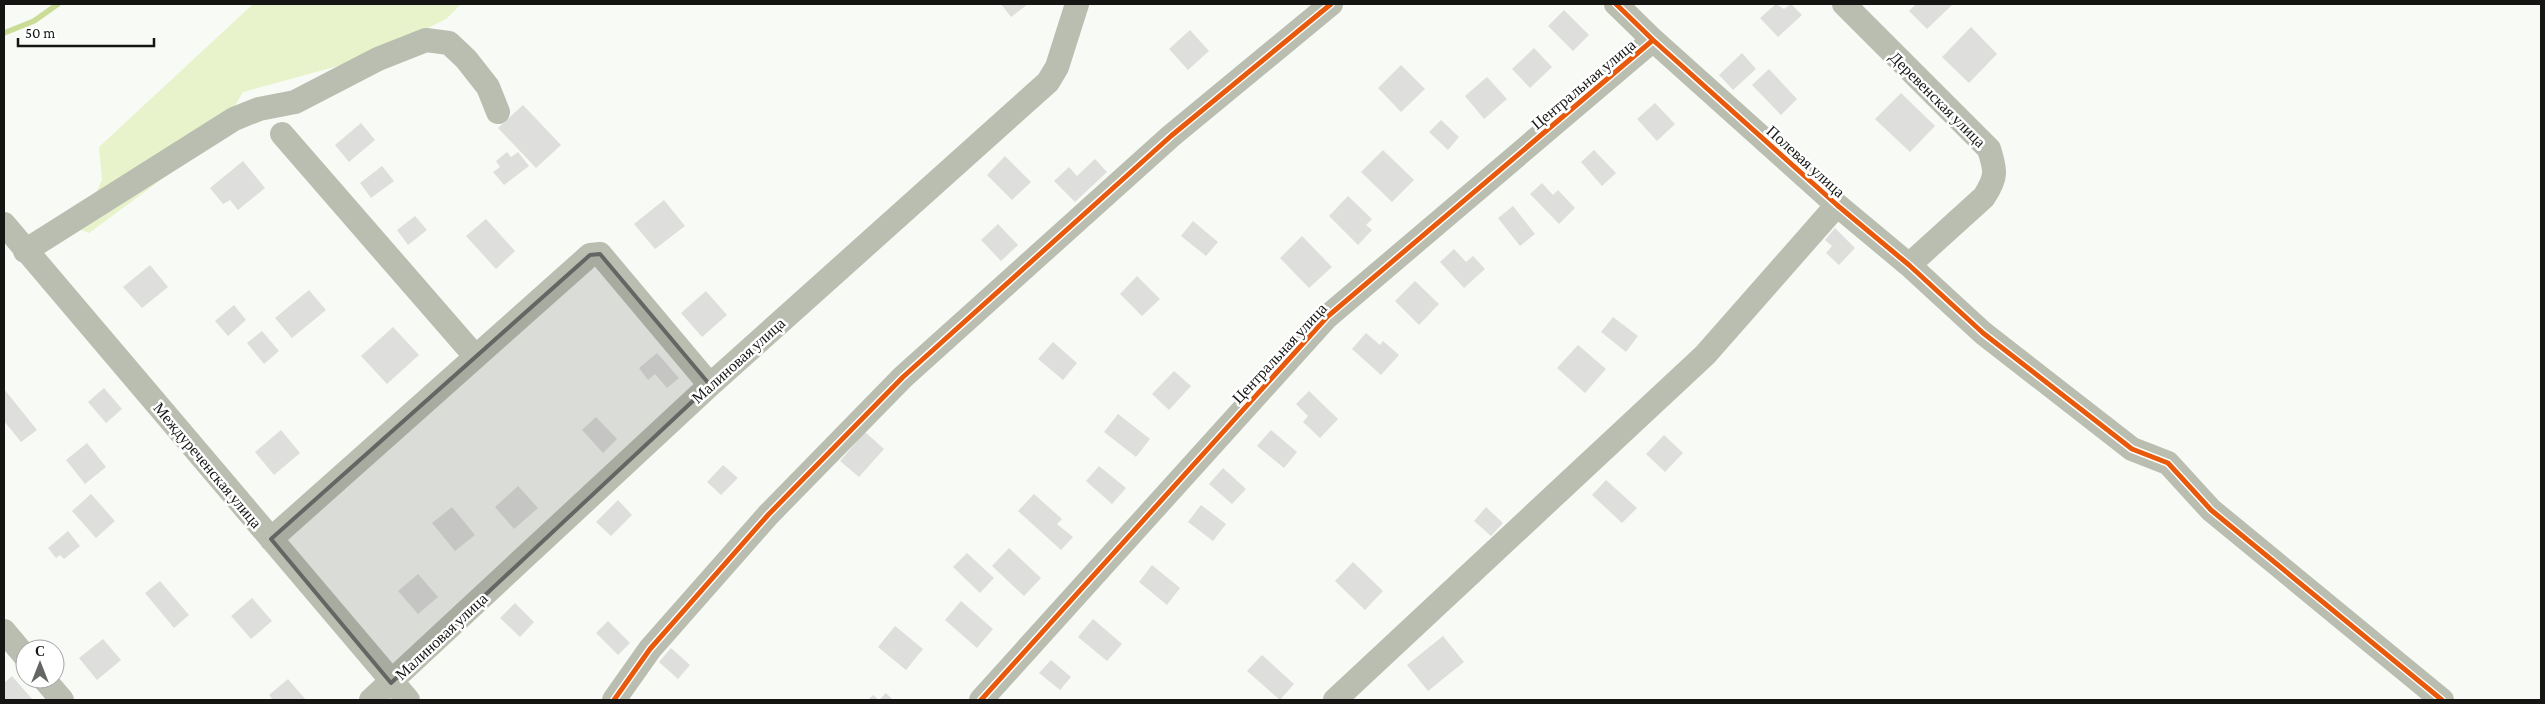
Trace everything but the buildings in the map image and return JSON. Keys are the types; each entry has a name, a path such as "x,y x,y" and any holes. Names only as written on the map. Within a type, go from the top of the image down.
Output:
{"street":[{"name":"Малиновая улица","path":"371,700 710,385 1048,82 1057,67 1077,4"},
{"path":"614,700 650,649 768,515 903,377 1171,136 1331,4"},
{"name":"Полевая улица","path":"1616,4 1836,205 1909,265 1983,334 2132,448 2168,463 2211,510 2442,700"},
{"name":"Деревенская улица","path":"1844,4 1989,149 1995,170 1993,184 1984,197 1909,265"},
{"path":"25,251 234,119 259,109 295,102 378,59 426,40 449,44 466,59 488,87 498,112"},
{"name":"Центральная улица","path":"981,700 1327,317 1654,40"},
{"path":"282,134 475,356"},
{"path":"1335,700 1705,355 1836,205"},
{"name":"Междуреченская улица","path":"5,229 271,539 391,683 408,700"},
{"path":"271,539 590,255 600,254 710,385"},
{"path":"4,631 15,644"},
{"path":"53,689 62,700"}],"highlighted area":[{"path":"600,254 710,385 391,683 271,539 590,255"}],"green space":[{"path":"253,4 461,4 446,19 364,59 243,92 215,140 89,233 79,229 102,180 99,147"}],"waterway":[{"path":"4,33 34,21 58,4"}],"cycle path":[{"path":"614,700 650,649 768,515 903,377 1171,136 1331,4"},
{"path":"1616,4 1653,40 1837,205 1909,265 1983,333 2132,449 2168,463 2211,510 2442,700"},
{"path":"981,700 1327,317 1653,40"}]}
